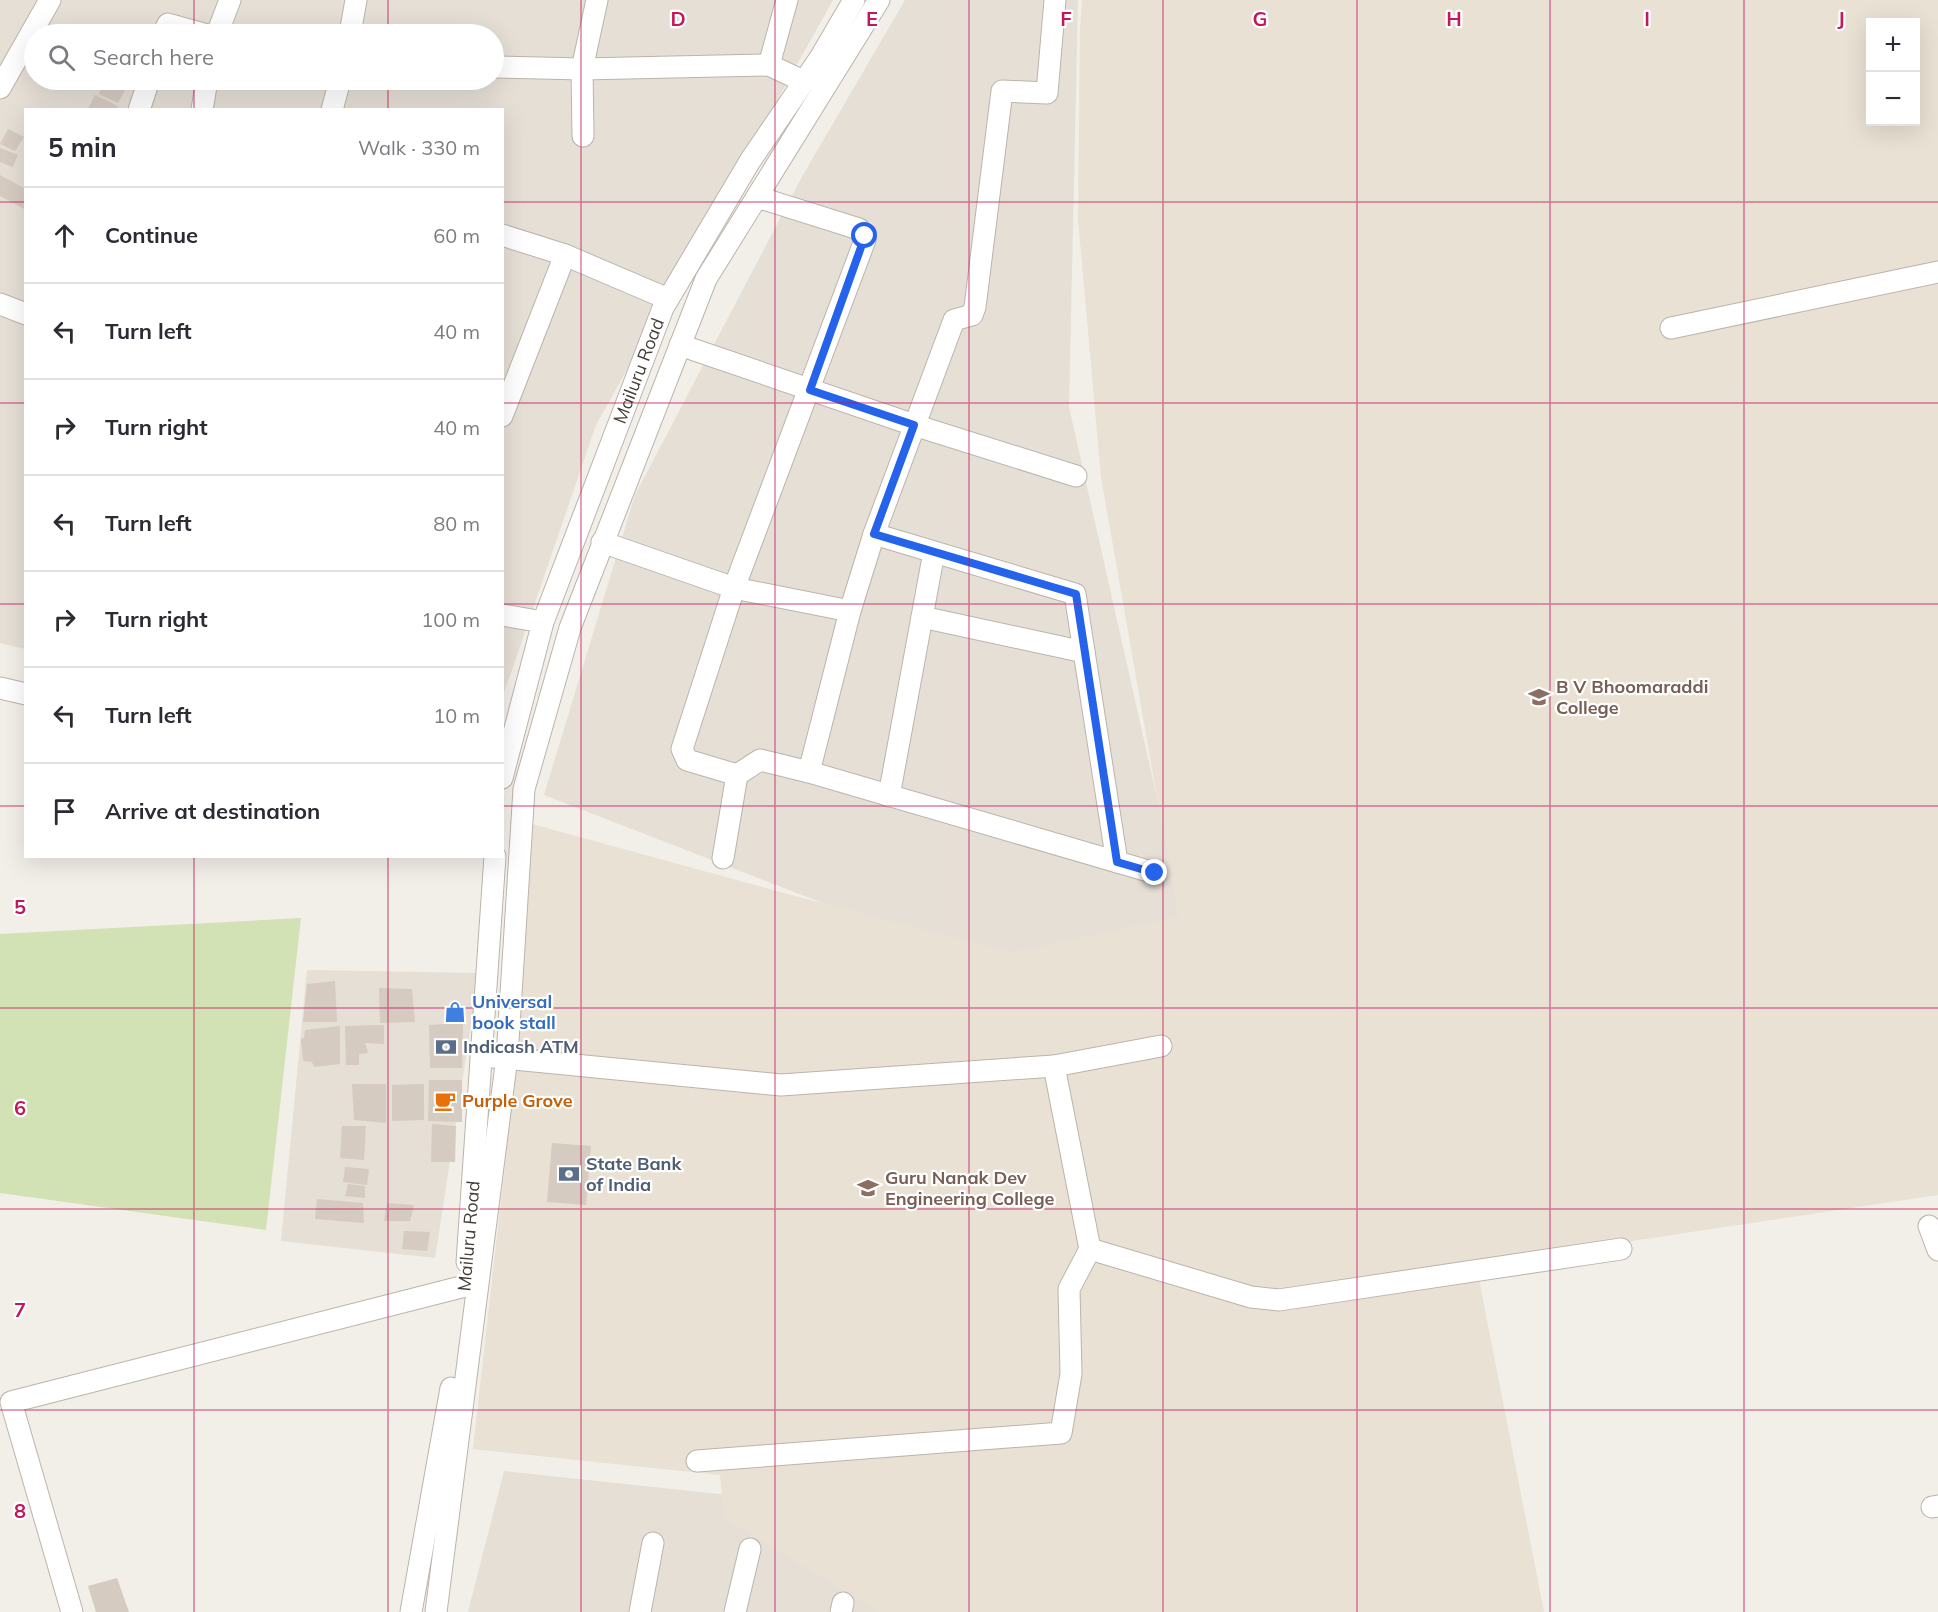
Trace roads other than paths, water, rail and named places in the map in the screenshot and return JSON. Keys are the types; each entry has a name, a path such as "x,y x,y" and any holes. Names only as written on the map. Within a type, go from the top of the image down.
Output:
{"street":[{"path":"36,24 50,0"},
{"path":"221,24 230,0"},
{"path":"352,24 356,0"},
{"path":"584,136 582,69 597,0"},
{"path":"769,65 788,0"},
{"name":"Mailuru Road","path":"504,770 543,622 668,299 750,161 854,0"},
{"path":"436,1612 507,1058 524,789 562,651 602,542 706,279 879,0"},
{"path":"808,772 850,610 874,534 954,320 972,315 975,307 1002,91 1047,93 1055,0"},
{"path":"0,88 24,46"},
{"path":"504,67 582,69 769,65 803,81"},
{"path":"140,108 146,90"},
{"path":"202,108 205,90"},
{"path":"332,108 335,90"},
{"path":"737,776 687,760 682,749 734,588 810,390 865,236 859,229 757,197"},
{"path":"504,237 565,255 668,299"},
{"path":"504,411 565,255"},
{"path":"1671,328 1938,272"},
{"path":"0,304 24,313"},
{"path":"680,345 914,425 1076,476"},
{"path":"874,534 1076,594 1117,862"},
{"path":"602,542 734,588 850,610"},
{"path":"889,796 934,552"},
{"path":"504,615 543,622"},
{"path":"922,617 1084,652"},
{"path":"0,688 24,694"},
{"path":"723,858 737,776 759,760 808,772 1155,873"},
{"name":"Mailuru Road","path":"411,1612 452,1384 465,1286 483,1057 495,858"},
{"path":"483,1057 781,1085 1054,1066 1161,1046"},
{"path":"697,1461 1060,1433 1071,1374 1069,1289 1090,1249 1054,1066"},
{"path":"1929,1226 1938,1250"},
{"path":"1090,1249 1251,1297 1271,1300 1622,1249"},
{"path":"72,1612 6,1404 465,1286"},
{"path":"640,1612 653,1544"},
{"path":"735,1612 750,1549"}],"place":[{"name":"B V Bhoomaraddi College","path":"1539,697"},
{"name":"Universal book stall","path":"455,1012"},
{"name":"Indicash ATM","path":"446,1047"},
{"name":"Purple Grove","path":"445,1101"},
{"name":"State Bank of India","path":"569,1174"},
{"name":"Guru Nanak Dev Engineering College","path":"868,1188"}]}
